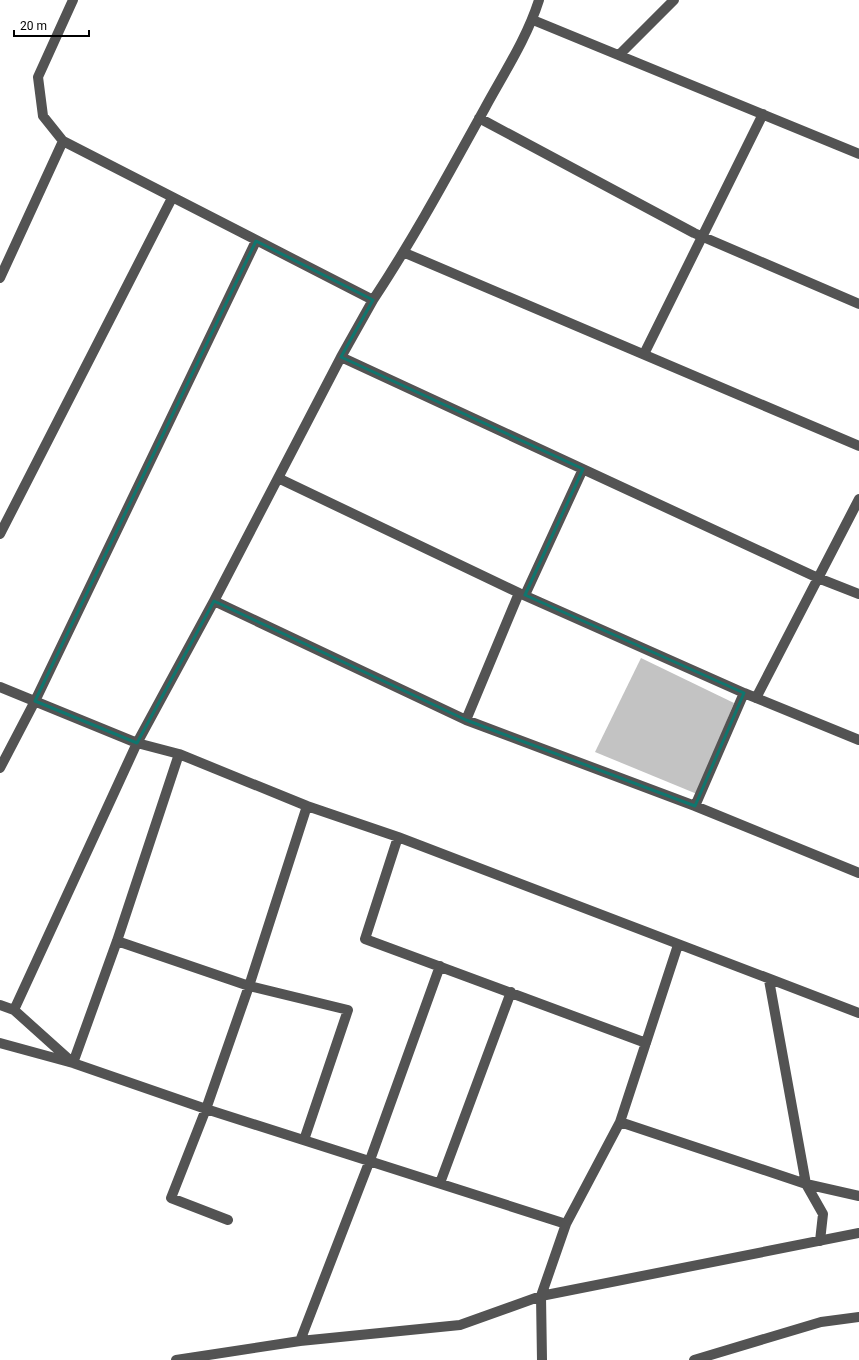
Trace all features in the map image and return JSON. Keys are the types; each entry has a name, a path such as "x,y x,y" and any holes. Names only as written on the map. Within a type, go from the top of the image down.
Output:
{"street":[{"path":"73,0 38,77 43,116 63,142 373,300"},
{"path":"14,1010 137,743 214,601 341,357 373,300 405,252 533,20 539,0"},
{"path":"619,55 674,0"},
{"path":"533,20 859,154"},
{"path":"644,354 763,114"},
{"path":"479,118 702,237 859,304"},
{"path":"0,278 63,142"},
{"path":"0,534 172,198"},
{"path":"0,768 35,701 256,241"},
{"path":"405,252 859,446"},
{"path":"341,357 818,578 859,594"},
{"path":"466,720 522,594 583,469"},
{"path":"278,478 522,594 744,693 859,740"},
{"path":"756,698 859,499"},
{"path":"214,601 466,720 695,806 859,873"},
{"path":"0,687 137,743 179,754 307,806 398,837 769,980 859,1013"},
{"path":"695,806 744,693"},
{"path":"72,1063 117,941 179,754"},
{"path":"228,1220 171,1198 206,1109 249,986 307,806"},
{"path":"398,837 364,939 646,1043"},
{"path":"117,941 249,986 348,1010 304,1140"},
{"path":"542,1360 541,1296 566,1224 620,1122 678,945"},
{"path":"300,1340 370,1160 440,966"},
{"path":"769,980 806,1184 823,1214 820,1241"},
{"path":"440,1183 510,992"},
{"path":"0,1005 14,1010 72,1063"},
{"path":"0,1043 72,1063 206,1109 370,1160 566,1224"},
{"path":"620,1122 806,1184 859,1196"},
{"path":"176,1360 300,1340 460,1325 541,1296 859,1234"},
{"path":"694,1360 821,1322 859,1316"}],"highlighted area":[{"path":"256,241 373,300 341,357 583,469 525,595 744,693 695,806 466,720 214,601 137,743 35,701"}],"building":[{"path":"641,658 734,703 697,794 595,752"}]}
